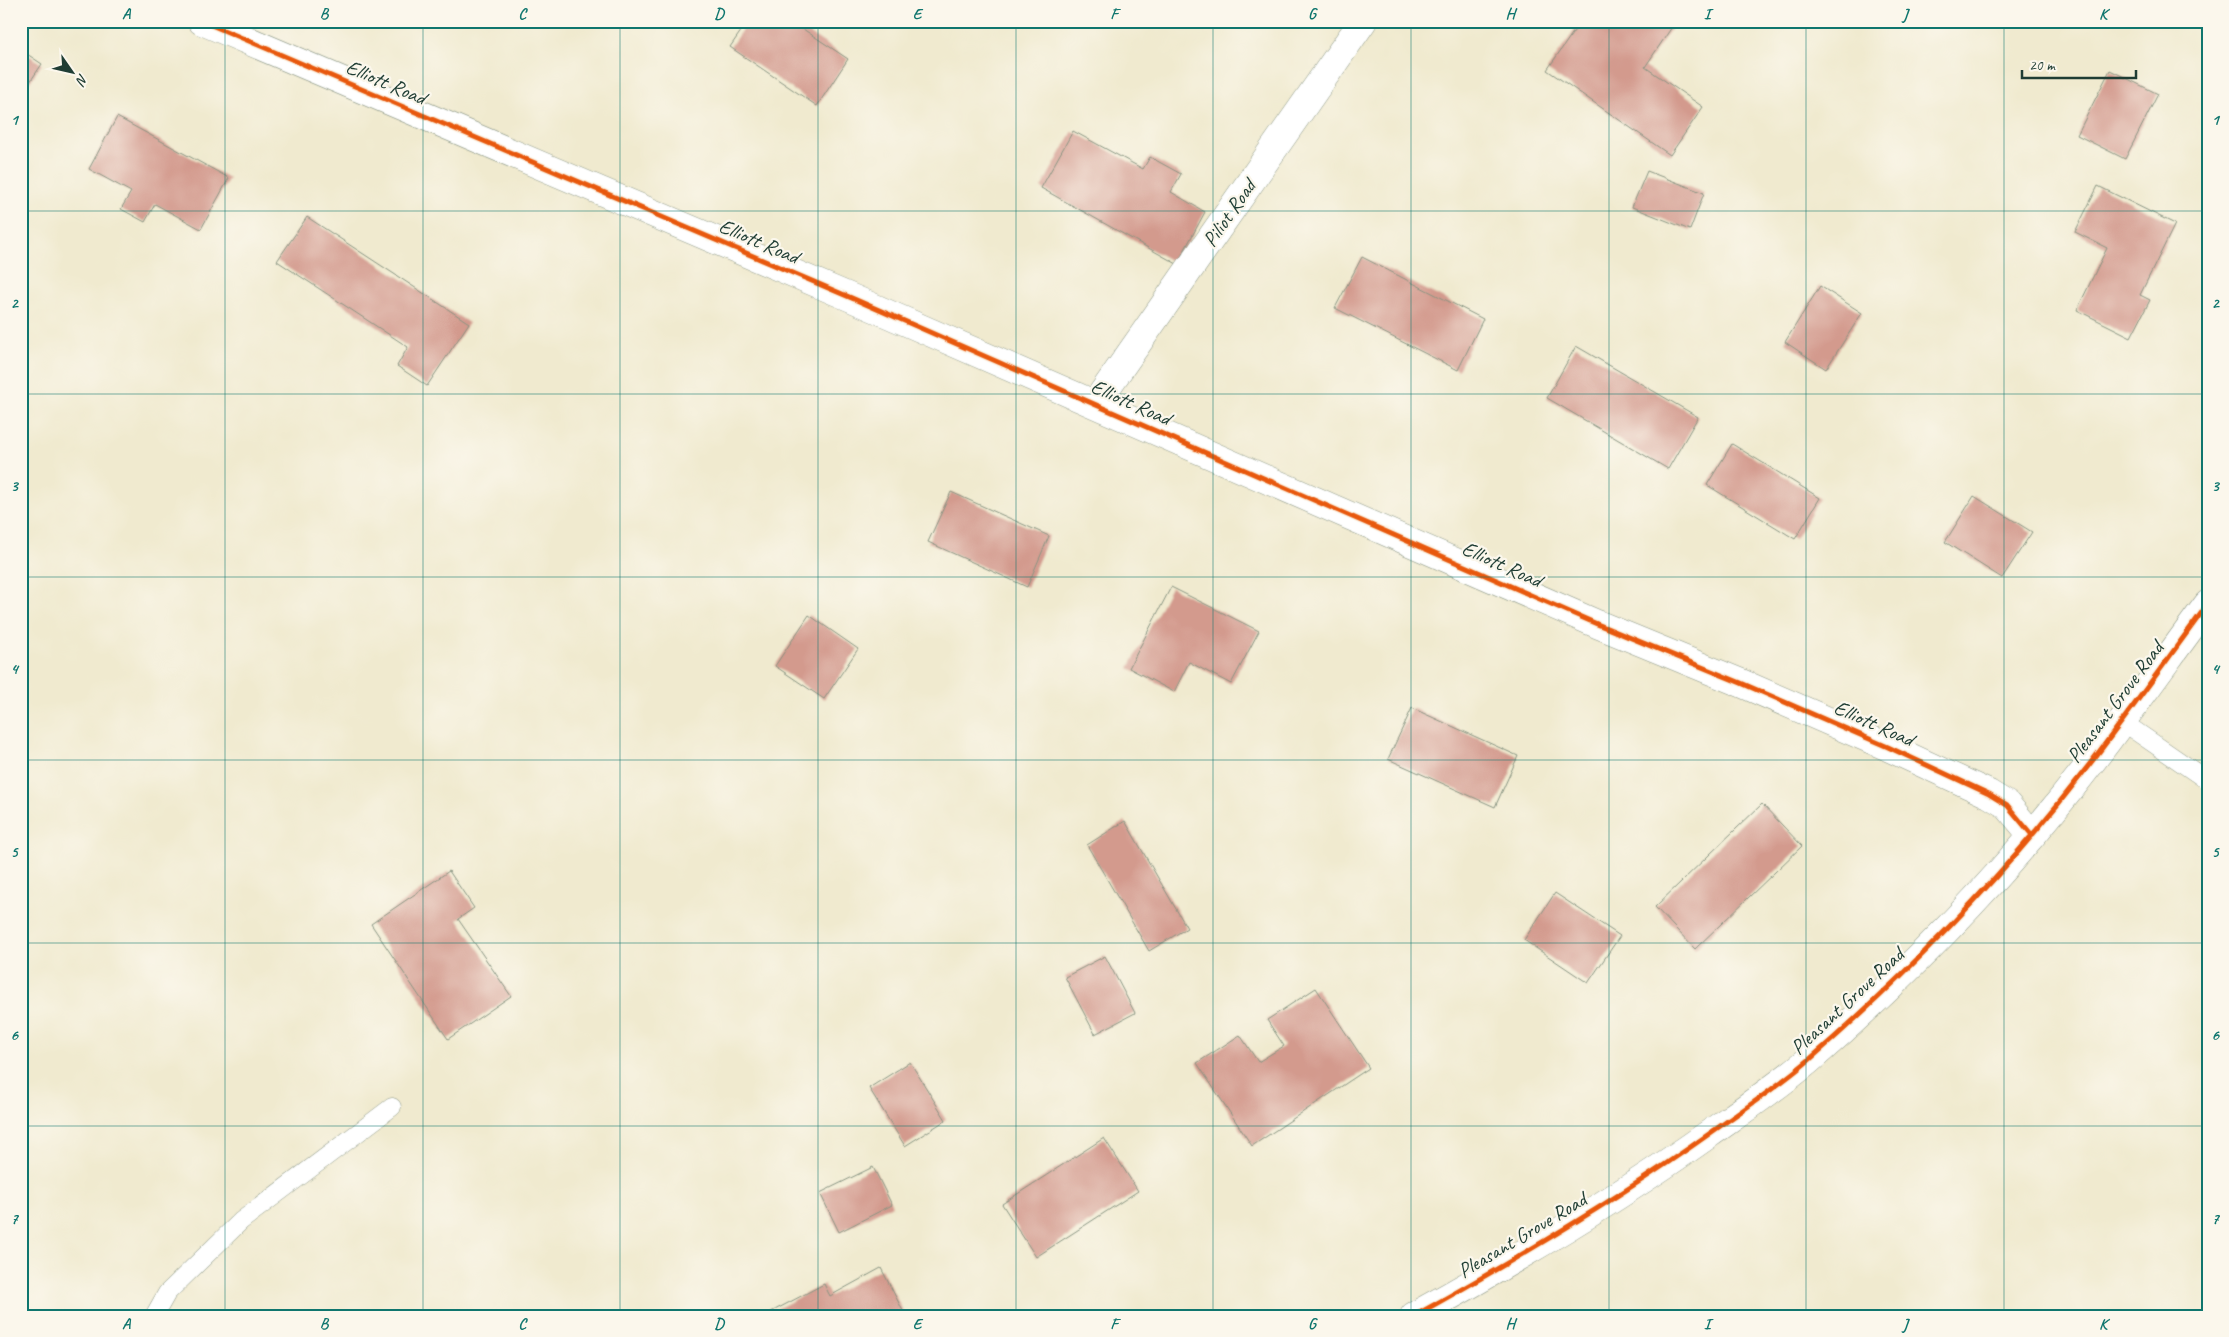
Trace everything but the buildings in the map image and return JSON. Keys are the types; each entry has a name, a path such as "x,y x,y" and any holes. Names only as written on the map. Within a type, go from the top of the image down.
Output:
{"street":[{"name":"Elliott Road","path":"202,21 844,295 1596,624 1741,682 1888,747 1989,794 2007,805 2032,835"},
{"name":"Piliot Road","path":"1095,404 1363,21"},
{"name":"Pleasant Grove Road","path":"1414,1316 1504,1265 1644,1181 1767,1093 1807,1061 1885,991 1963,913 2032,835 2088,766 2208,604"}],"lane":[{"path":"2121,721 2208,781"},
{"path":"154,1316 167,1294 241,1221 392,1107"}],"cycle path":[{"path":"202,21 854,299 1597,624 1741,683 1888,747 1989,794 2007,805 2032,835"},
{"path":"1414,1316 1564,1229 1673,1159 1785,1080 1847,1026 1921,956 2025,844 2089,765 2208,604"}]}
